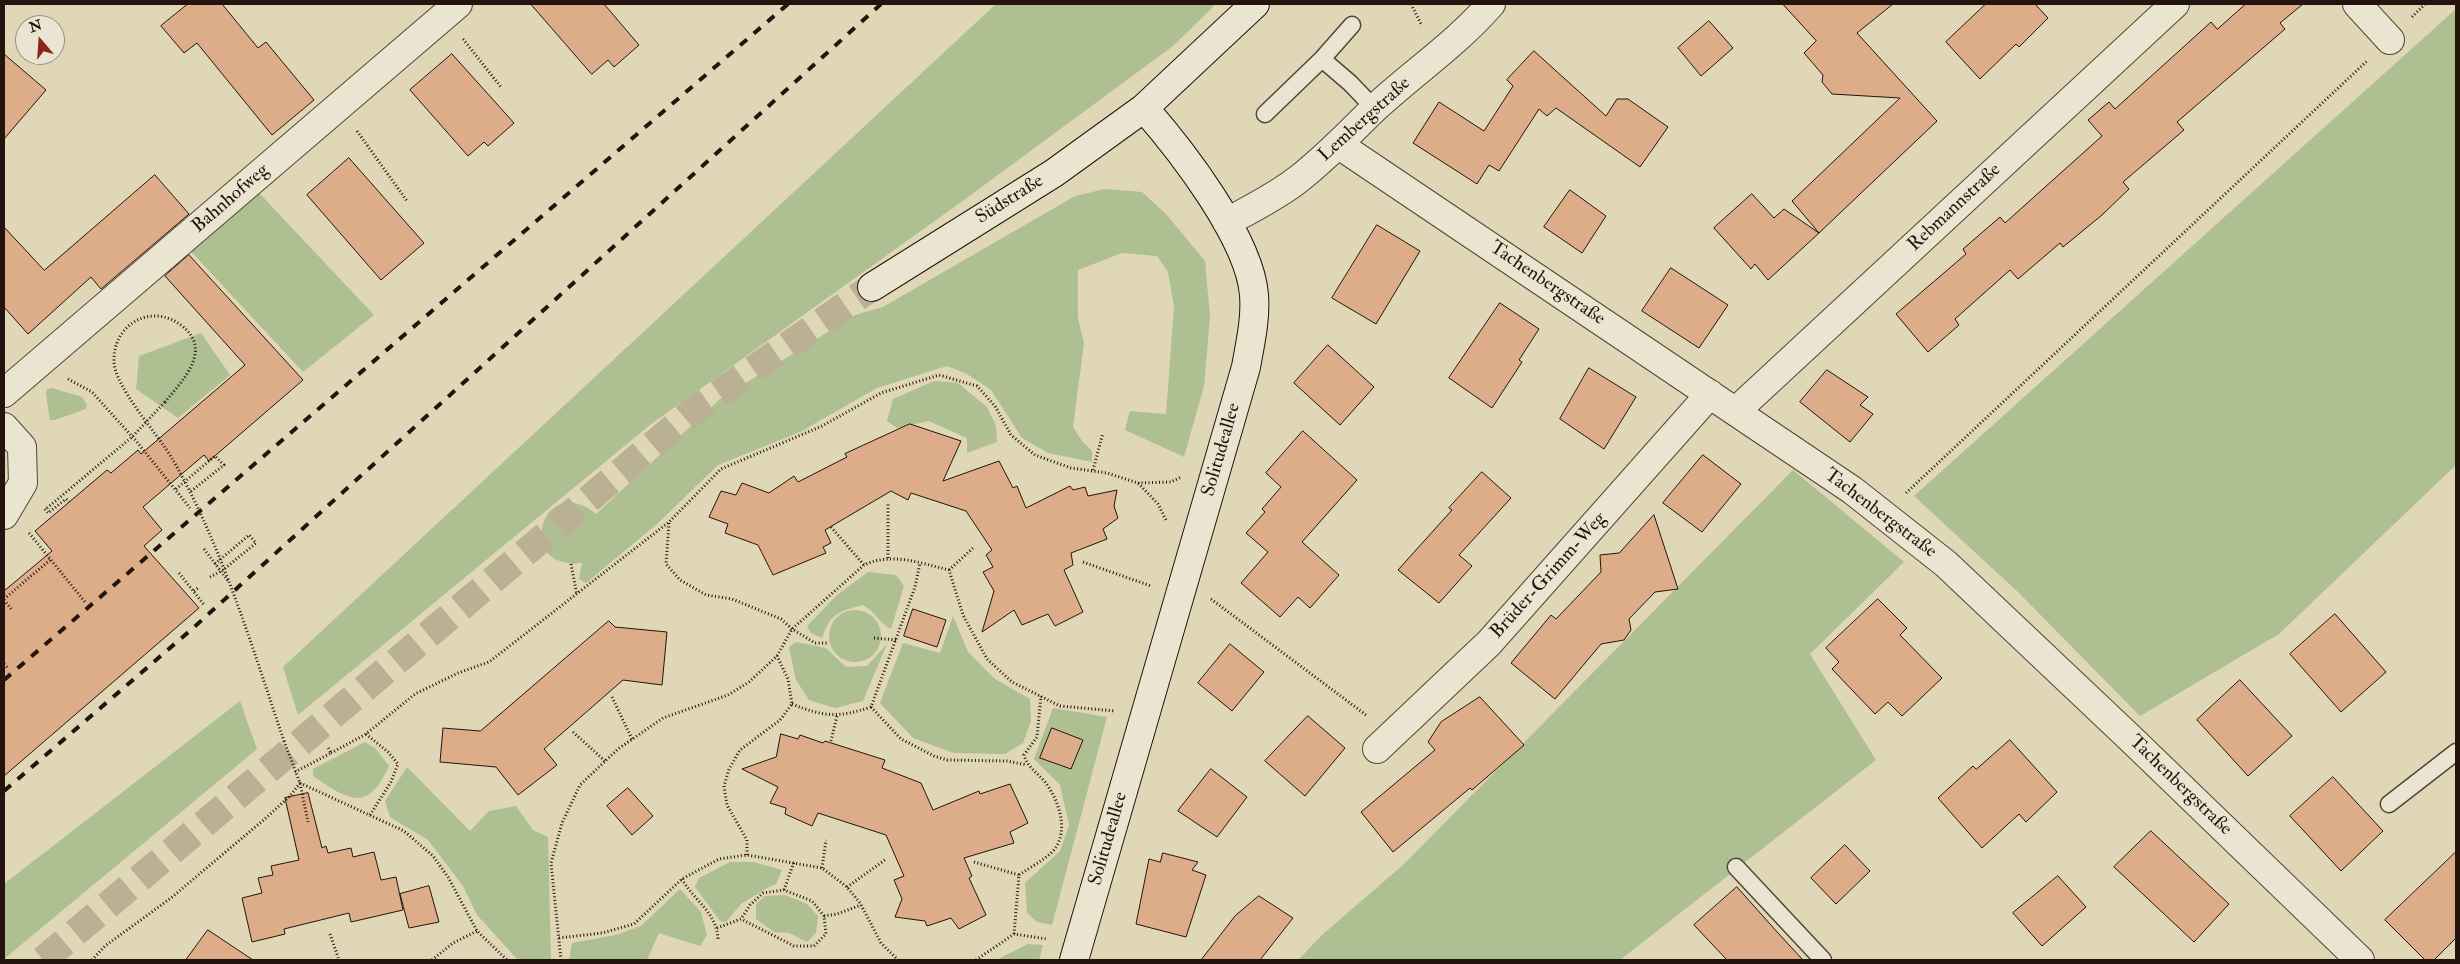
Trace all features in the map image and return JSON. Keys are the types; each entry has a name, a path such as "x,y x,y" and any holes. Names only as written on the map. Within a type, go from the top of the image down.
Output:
{"street":[{"path":"1144,108 1255,4"},
{"name":"Lembergstraße","path":"1227,222 1262,204 1296,181 1339,145 1375,109 1436,56 1491,4"},
{"name":"Rebmannstraße","path":"1736,412 2175,4"},
{"path":"2357,4 2390,40"},
{"name":"Bahnhofweg","path":"4,393 451,10"},
{"name":"Solitudeallee","path":"1074,960 1197,530 1246,367 1254,323 1254,295 1251,275 1243,252 1227,222 1168,135 1144,108"},
{"name":"Südstraße","path":"872,287 1054,173 1144,108"},
{"name":"Tachenbergstraße","path":"1339,145 1852,490 1882,516 1946,564 2360,960"},
{"name":"Brüder-Grimm-Weg","path":"1385,742 1489,643 1710,394"},
{"path":"4,427 22,447 23,483 5,514"}],"lane":[{"path":"1266,114 1322,59 1352,25"},
{"path":"1322,59 1350,82 1375,109"},
{"path":"2390,804 2456,752"},
{"path":"1736,867 1823,960"}],"path":[{"path":"1882,516 2390,40 2425,4"},
{"path":"451,10 501,87"},
{"path":"339,106 406,201"},
{"path":"27,531 45,509 132,436 165,402 186,376 196,356 195,342 186,328 172,319 158,314 134,321 126,329 119,341 114,361 122,387 153,428 190,492 224,570 300,782 308,822"},
{"path":"25,376 54,371 92,392 132,436 190,508"},
{"path":"295,772 366,734 415,694 458,673 489,662 669,522 721,469 750,455 822,426 881,393 940,375 977,386 994,406 1011,435 1035,455 1071,468 1094,470 1138,483 1171,482 1185,475"},
{"path":"1094,470 1103,433"},
{"path":"176,489 216,456 224,465 190,492"},
{"path":"1138,483 1158,504 1168,523 1197,530"},
{"path":"45,509 48,513 68,500 62,494"},
{"path":"888,504 888,558"},
{"path":"5,514 27,531 68,585 85,602"},
{"path":"669,522 666,564 680,580 706,595 732,599 781,619 792,629 816,643 828,642"},
{"path":"831,527 864,565"},
{"path":"210,577 224,570 256,543 249,535 215,564"},
{"path":"949,570 973,548"},
{"path":"204,549 230,582"},
{"path":"561,960 551,863 562,823 580,785 632,739 663,718 728,695 749,682 778,656 792,629 864,565 878,559 888,558 920,562 949,570"},
{"path":"12,610 4,600 50,560"},
{"path":"792,704 837,716 846,716 871,707 915,587 920,562"},
{"path":"1083,562 1154,587"},
{"path":"571,564 577,595"},
{"path":"949,570 963,615 987,659 1012,682 1060,706 1122,712"},
{"path":"179,573 205,606"},
{"path":"1184,579 1385,742"},
{"path":"194,592 198,588"},
{"path":"874,638 896,640"},
{"path":"747,855 747,840 727,805 724,786 729,768 740,750 780,720 792,704 788,679 778,656"},
{"path":"4,664 8,668"},
{"path":"1027,765 1024,755 1037,737 1041,696"},
{"path":"612,697 632,739"},
{"path":"871,707 902,739 934,756 947,760 1006,761 1027,765 1044,780 1057,800 1062,830 1052,852 1019,876 1014,934"},
{"path":"831,741 837,716"},
{"path":"572,732 605,761"},
{"path":"366,734 388,752 398,764 391,782 370,815"},
{"path":"328,747 331,753"},
{"path":"300,782 404,831 433,856 448,877 477,931 507,960"},
{"path":"92,960 105,946 171,898 267,817 290,796 300,782"},
{"path":"822,868 826,840"},
{"path":"559,938 602,933 634,924 682,879 719,859 747,855 822,868 847,887 861,905 881,944 898,960"},
{"path":"847,887 885,860"},
{"path":"784,890 794,862"},
{"path":"974,862 1019,876"},
{"path":"682,879 688,890 712,915 717,928 718,940"},
{"path":"717,928 741,919 750,905 763,893 784,890 812,901 824,916 826,934 814,946 794,946 741,919"},
{"path":"824,916 837,914 861,905"},
{"path":"432,960 453,944 477,931"},
{"path":"330,934 339,960"},
{"path":"976,960 1014,934 1054,941"}],"green space":[{"path":"996,4 1216,4 1173,46 964,200 650,425 298,715 283,667"},
{"path":"2456,9 2456,465 2279,634 2140,716 2018,592 1914,496"},
{"path":"244,177 374,315 303,372 186,246"},
{"path":"1105,189 1142,192 1166,214 1205,261 1210,317 1204,386 1184,457 1125,430 1130,411 1166,414 1174,306 1168,272 1157,256 1122,253 1078,270 1078,319 1084,343 1073,427 1082,441 1092,451 1092,462 1048,453 1022,438 991,390 967,374 947,366 877,388 800,432 718,465 657,524 586,583 579,579 582,563 561,561 547,552 542,539 543,525 550,512 561,504 577,504 596,514 720,399 855,315 883,307 1075,196"},
{"path":"201,333 230,375 178,418 136,389 139,356"},
{"path":"934,381 958,383 987,407 996,426 997,442 967,453 967,438 929,421 897,428 887,421 893,399"},
{"path":"52,388 82,397 87,405 86,409 50,420 46,394 47,389"},
{"path":"1793,470 1904,562 1810,654 1876,760 1620,960 1298,960 1322,935 1403,865"},
{"path":"868,572 896,575 904,586 891,629 884,625 863,605 842,611 832,618 822,638 811,633 807,626 837,595"},
{"path":"850,610 860,610 874,617 881,631 881,641 874,655 860,662 850,662 840,658 833,651 829,641 829,631 833,621 840,614"},
{"path":"953,616 968,652 995,679 1030,699 1031,721 1023,743 1005,754 954,753 913,738 880,703 903,643 940,653"},
{"path":"796,642 826,648 846,667 867,666 887,644 863,701 835,708 809,700 796,680 789,647"},
{"path":"240,701 257,749 4,959 4,884"},
{"path":"1053,708 1107,717 1052,925 1037,922 1027,913 1025,883 1060,851 1069,825 1060,785 1034,759"},
{"path":"365,742 375,748 389,766 381,781 365,797 347,796 313,776 313,769"},
{"path":"407,767 470,831 489,811 516,806 533,830 548,837 551,960 518,960 477,915 463,886 428,840 390,817 385,801"},
{"path":"730,862 754,862 782,870 776,884 741,904 726,922 720,921 695,887 699,878"},
{"path":"680,889 701,912 707,935 700,946 659,933 647,960 569,960 572,943 616,935 641,926"},
{"path":"785,895 807,904 818,916 816,933 807,942 789,933 774,932 756,919 756,904 765,896"},
{"path":"1028,944 1043,945 1039,960 996,960"}],"building":[{"path":"188,4 222,4 258,48 266,42 314,100 272,135 197,43 184,53 161,26"},
{"path":"531,4 604,4 639,45 614,67 608,60 592,74"},
{"path":"1783,4 1893,4 1857,33 1937,121 1819,233 1792,201 1900,98 1832,94 1822,82 1823,75 1804,53 1816,41"},
{"path":"1986,4 2035,4 2048,18 2019,47 2016,44 1980,79 1946,42"},
{"path":"2246,4 2303,4 2280,23 2285,29 2177,122 2184,130 2123,182 2129,189 2102,215 2063,247 2060,243 2018,279 2010,270 1955,319 1959,325 1928,352 1896,314 1966,254 1963,249 2000,217 2005,223 2102,136 2088,120 2109,102 2115,109 2211,22 2217,29"},
{"path":"1709,21 1733,48 1701,76 1678,48"},
{"path":"1534,51 1606,116 1617,99 1628,99 1668,127 1640,167 1556,108 1547,116 1539,109 1499,171 1489,165 1477,184 1413,143 1439,102 1484,131 1513,86 1507,80"},
{"path":"4,54 46,90 4,139"},
{"path":"452,54 514,123 488,146 484,142 468,156 410,90"},
{"path":"349,158 424,243 381,280 307,195"},
{"path":"155,175 189,214 101,289 91,277 28,334 4,307 4,227 44,270"},
{"path":"1570,190 1606,216 1582,253 1544,227"},
{"path":"1752,194 1774,218 1784,209 1819,233 1768,280 1755,264 1751,269 1714,228"},
{"path":"1377,225 1420,251 1376,324 1332,298"},
{"path":"189,255 303,380 209,461 204,455 143,507 162,530 144,546 199,608 4,776 4,591 52,551 35,531 107,470 111,473 138,450 141,454 245,365 165,276"},
{"path":"1671,268 1728,305 1699,348 1642,311"},
{"path":"1500,303 1539,329 1519,360 1522,362 1492,408 1449,378"},
{"path":"1328,345 1374,387 1340,425 1294,383"},
{"path":"1589,368 1636,397 1604,449 1560,419"},
{"path":"1827,370 1868,397 1860,405 1873,414 1850,442 1800,402"},
{"path":"910,424 961,441 943,481 999,461 1013,488 1017,486 1026,508 1070,486 1073,490 1085,487 1088,496 1117,490 1114,506 1118,518 1103,529 1107,539 1071,553 1073,565 1064,570 1083,612 1055,626 1048,614 1022,625 1014,610 982,632 994,591 983,572 993,567 986,555 992,550 966,511 911,493 908,500 891,491 825,530 831,543 823,547 826,553 773,575 758,545 725,533 728,524 709,517 721,491 736,495 742,483 769,493 794,476 798,482 847,457 845,454"},
{"path":"1303,431 1357,480 1302,542 1339,575 1310,608 1298,597 1280,617 1241,583 1268,552 1246,533 1265,512 1262,509 1281,487 1266,473"},
{"path":"1703,455 1741,484 1702,532 1663,503"},
{"path":"1482,472 1511,498 1459,555 1472,566 1439,603 1398,570 1452,510 1449,508"},
{"path":"1654,515 1678,589 1655,592 1629,619 1631,630 1624,640 1601,644 1555,699 1511,663 1551,615 1556,619 1601,572 1600,555 1619,553"},
{"path":"1878,599 1907,628 1900,635 1942,678 1902,716 1888,702 1875,714 1832,669 1839,662 1826,648"},
{"path":"913,609 946,620 937,647 904,636"},
{"path":"2335,614 2386,672 2341,712 2290,654"},
{"path":"609,621 615,627 667,632 662,685 623,680 544,749 557,765 518,795 496,767 440,762 443,728 480,731"},
{"path":"1230,644 1264,672 1232,711 1198,683"},
{"path":"2240,680 2292,736 2248,776 2197,720"},
{"path":"1480,697 1524,745 1472,790 1470,788 1393,852 1361,812 1435,750 1428,742 1441,722"},
{"path":"1308,716 1345,748 1305,796 1265,761"},
{"path":"1052,728 1083,740 1071,769 1040,758"},
{"path":"781,734 798,739 800,735 823,743 825,741 885,760 882,768 921,783 933,810 979,791 980,794 1010,784 1028,823 1010,832 1014,843 964,858 972,876 969,878 986,915 959,929 951,918 927,926 925,921 895,917 902,899 894,880 904,876 886,835 818,813 812,826 785,814 786,808 770,803 778,787 742,769 776,757"},
{"path":"2010,740 2057,792 2026,822 2019,814 1982,848 1938,798 1973,766 1976,769"},
{"path":"1211,769 1247,797 1217,837 1178,811"},
{"path":"2333,777 2383,831 2341,871 2290,816"},
{"path":"628,788 653,816 632,835 607,806"},
{"path":"308,793 322,848 326,846 328,853 351,848 353,857 374,852 381,880 396,877 403,910 351,922 349,913 284,929 285,934 252,942 242,898 262,893 258,878 273,875 271,866 299,860 285,798"},
{"path":"2151,831 2229,904 2194,942 2114,867"},
{"path":"1845,845 1870,871 1836,904 1811,878"},
{"path":"2456,852 2456,938 2434,960 2425,960 2385,920"},
{"path":"1163,853 1198,862 1192,870 1206,875 1186,937 1136,924 1149,859 1160,862"},
{"path":"2058,876 2086,907 2042,946 2013,913"},
{"path":"429,886 439,922 409,928 400,894"},
{"path":"1737,887 1803,960 1727,960 1694,925"},
{"path":"1259,896 1293,918 1260,960 1201,960 1235,916"},
{"path":"208,930 253,960 186,960"}],"tunnel":[{"path":"43,960 693,411 872,287"}],"railway":[{"path":"4,680 788,4"},
{"path":"4,791 192,629 881,4"}]}
